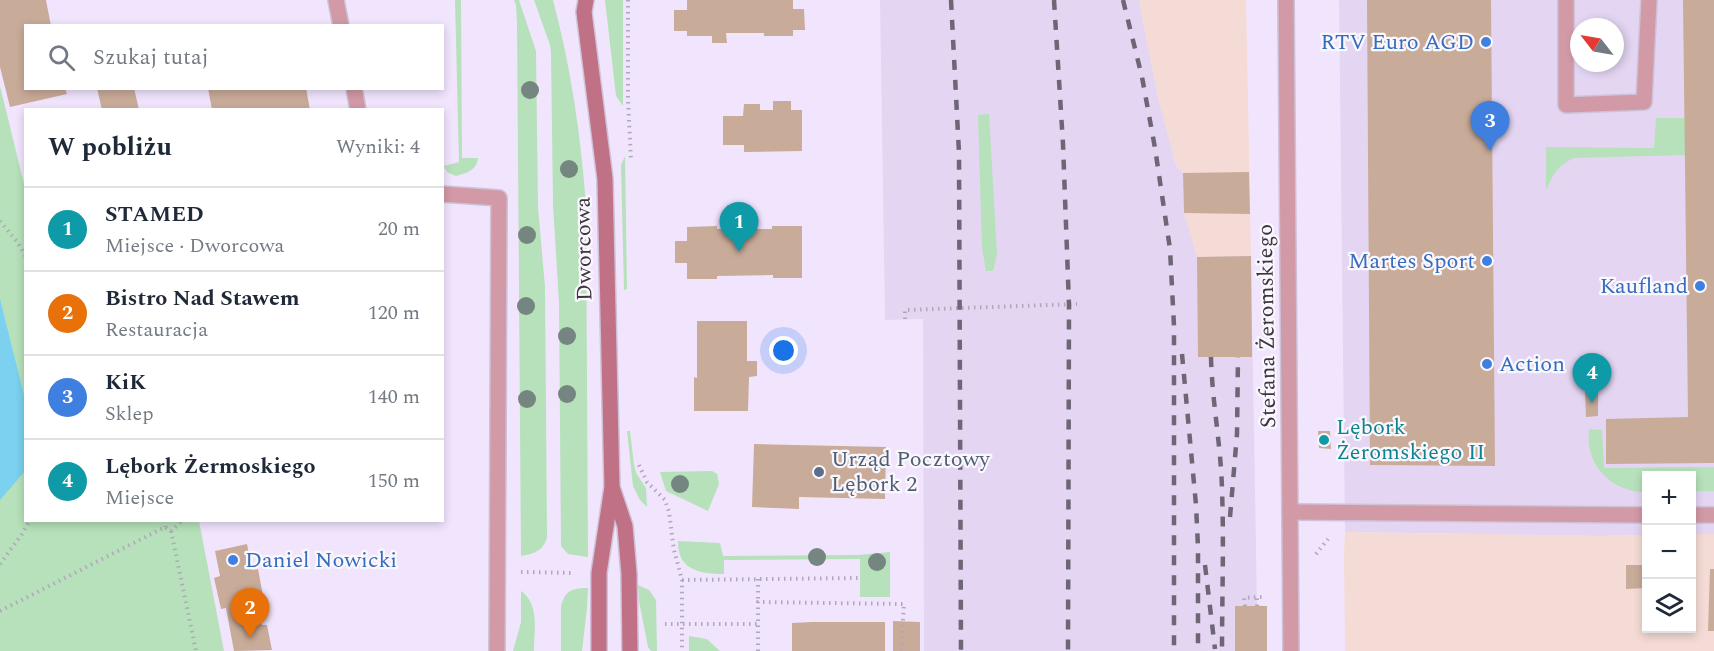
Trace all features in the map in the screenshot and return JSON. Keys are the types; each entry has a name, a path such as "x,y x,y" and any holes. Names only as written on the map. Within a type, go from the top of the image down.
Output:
{"street":[{"path":"336,0 341,24"},
{"name":"Stefana Żeromskiego","path":"1286,0 1291,651"},
{"path":"1566,0 1566,105 1644,102 1648,0"},
{"name":"Dworcowa","path":"582,4 605,179 612,487 599,573 599,651"},
{"path":"354,90 358,108"},
{"path":"444,194 499,198 497,651"},
{"name":"Dworcowa","path":"612,487 625,526 629,574 630,651"},
{"path":"1290,512 1642,515"},
{"path":"1696,515 1714,516"}],"path":[{"path":"628,0 631,171"},
{"path":"0,221 24,253"},
{"path":"905,319 905,310 1077,304"},
{"path":"637,460 647,482 665,500 669,512 674,550 682,580 682,651"},
{"path":"0,564 29,522"},
{"path":"164,522 165,527 171,531 196,651"},
{"path":"171,531 181,522"},
{"path":"0,611 165,527"},
{"path":"1315,555 1328,538 1336,533"},
{"path":"498,572 599,573"},
{"path":"682,580 859,578"},
{"path":"758,579 758,651"},
{"path":"1257,597 1257,606"},
{"path":"1245,606 1244,598 1267,597"},
{"path":"758,603 904,604 900,651"},
{"path":"665,624 758,624"}],"shaded area":[{"path":"880,0 1139,0 1158,97 1176,165 1183,173 1184,213 1251,256 1257,605 1267,606 1267,651 924,651 923,319 885,320"},
{"path":"1139,0 1246,0 1251,256 1197,257 1184,213 1183,173 1176,165 1158,97"},
{"path":"1339,0 1714,0 1714,534 1696,534 1696,471 1642,471 1642,535 1345,532"},
{"path":"1345,532 1642,535 1642,633 1696,633 1696,534 1714,534 1714,651 1345,651"}],"green space":[{"path":"455,0 461,0 462,158 478,158 474,168 456,176 447,172 444,166 459,162"},
{"path":"514,0 519,0 536,51 538,207 545,287 547,537 541,549 521,556 517,22"},
{"path":"534,0 553,0 570,77 584,180 588,557 568,554 561,546 559,303 553,205 551,53"},
{"path":"605,0 623,0 623,106 616,96"},
{"path":"0,86 24,184 24,522 199,522 224,651 0,651"},
{"path":"989,114 997,254 993,271 986,271 982,248 978,115"},
{"path":"1656,118 1685,118 1685,155 1574,158 1557,171 1546,190 1546,147 1654,148"},
{"path":"625,156 627,289 624,290 621,165"},
{"path":"1589,429 1602,430 1604,468 1714,467 1714,491 1696,491 1696,471 1642,471 1642,492 1626,489 1608,479 1601,472 1595,464 1589,444"},
{"path":"627,431 630,431 636,473 646,488 647,507 640,500 633,486"},
{"path":"712,471 717,474 719,484 708,511 666,491 660,472"},
{"path":"678,541 720,543 723,556 858,555 890,552 890,597 860,597 860,559 724,560 724,574 715,574 699,571 686,564 681,558"},
{"path":"638,585 649,590 656,600 657,651 651,651 648,647"},
{"path":"588,588 582,651 561,651 561,606 565,596 570,591"},
{"path":"521,591 531,603 535,618 534,651 513,651 521,622"},
{"path":"689,636 707,639 720,651 689,651"}],"water":[{"path":"0,299 24,395 24,472 0,500"}],"building":[{"path":"0,0 46,0 51,24 24,24 24,90 66,90 67,94 10,107 0,67"},
{"path":"687,0 793,0 793,9 804,9 805,30 793,30 793,36 726,33 727,43 712,43 712,36 687,36 687,31 674,31 674,10 687,10"},
{"path":"1367,0 1491,0 1495,466 1370,465"},
{"name":"Kaufland","path":"1683,0 1714,0 1714,463 1606,464 1606,419 1688,417"},
{"path":"97,90 134,90 139,108 102,108"},
{"path":"208,90 306,90 310,108 212,108"},
{"path":"773,101 791,101 791,110 802,110 802,151 744,152 744,145 723,145 723,116 743,116 744,104 760,104 760,110 773,110"},
{"path":"1249,172 1250,214 1184,213 1183,173"},
{"path":"717,226 717,229 772,229 772,226 802,226 802,278 773,278 773,275 687,279 687,263 675,263 675,241 687,241 687,227"},
{"path":"1251,256 1252,357 1198,357 1197,257"},
{"path":"697,321 747,321 747,361 757,361 757,376 749,377 748,411 694,411 694,377 697,378"},
{"path":"1585,390 1598,390 1598,416 1586,417"},
{"name":"Lębork Żeromskiego II","path":"1318,431 1330,431 1331,449 1319,448"},
{"name":"Urząd Pocztowy Lębork 2","path":"754,444 886,447 885,499 799,497 799,509 752,507"},
{"path":"247,544 252,570 258,569 264,601 258,602 262,625 267,625 272,650 234,651 226,608 221,609 214,578 220,576 215,551"},
{"path":"1626,565 1642,565 1642,588 1626,589"},
{"path":"1710,569 1714,569 1714,631 1708,631"},
{"path":"1235,606 1267,606 1267,651 1235,651"},
{"path":"893,621 920,622 920,651 893,651"},
{"path":"885,622 885,651 792,651 792,623"}],"railway":[{"path":"951,0 959,153 961,651"},
{"path":"1054,0 1063,144 1069,305 1068,651"},
{"path":"1123,0 1142,77 1170,249 1174,326 1174,651"},
{"path":"1182,354 1196,505 1198,651"},
{"path":"1211,357 1222,490 1222,651"},
{"path":"1230,517 1237,434 1238,357"},
{"path":"1205,565 1215,649"}],"place":[{"name":"RTV Euro AGD","path":"1486,42"},
{"name":"KiK","path":"1490,151"},
{"name":"STAMED","path":"739,252"},
{"name":"Martes Sport","path":"1487,261"},
{"name":"Kaufland","path":"1700,286"},
{"name":"Action","path":"1487,364"},
{"name":"Lębork Żermoskiego","path":"1592,403"},
{"name":"Lębork Żeromskiego II","path":"1324,440"},
{"name":"Urząd Pocztowy Lębork 2","path":"819,472"},
{"name":"Daniel Nowicki","path":"233,560"},
{"name":"Bistro Nad Stawem","path":"250,638"}]}
